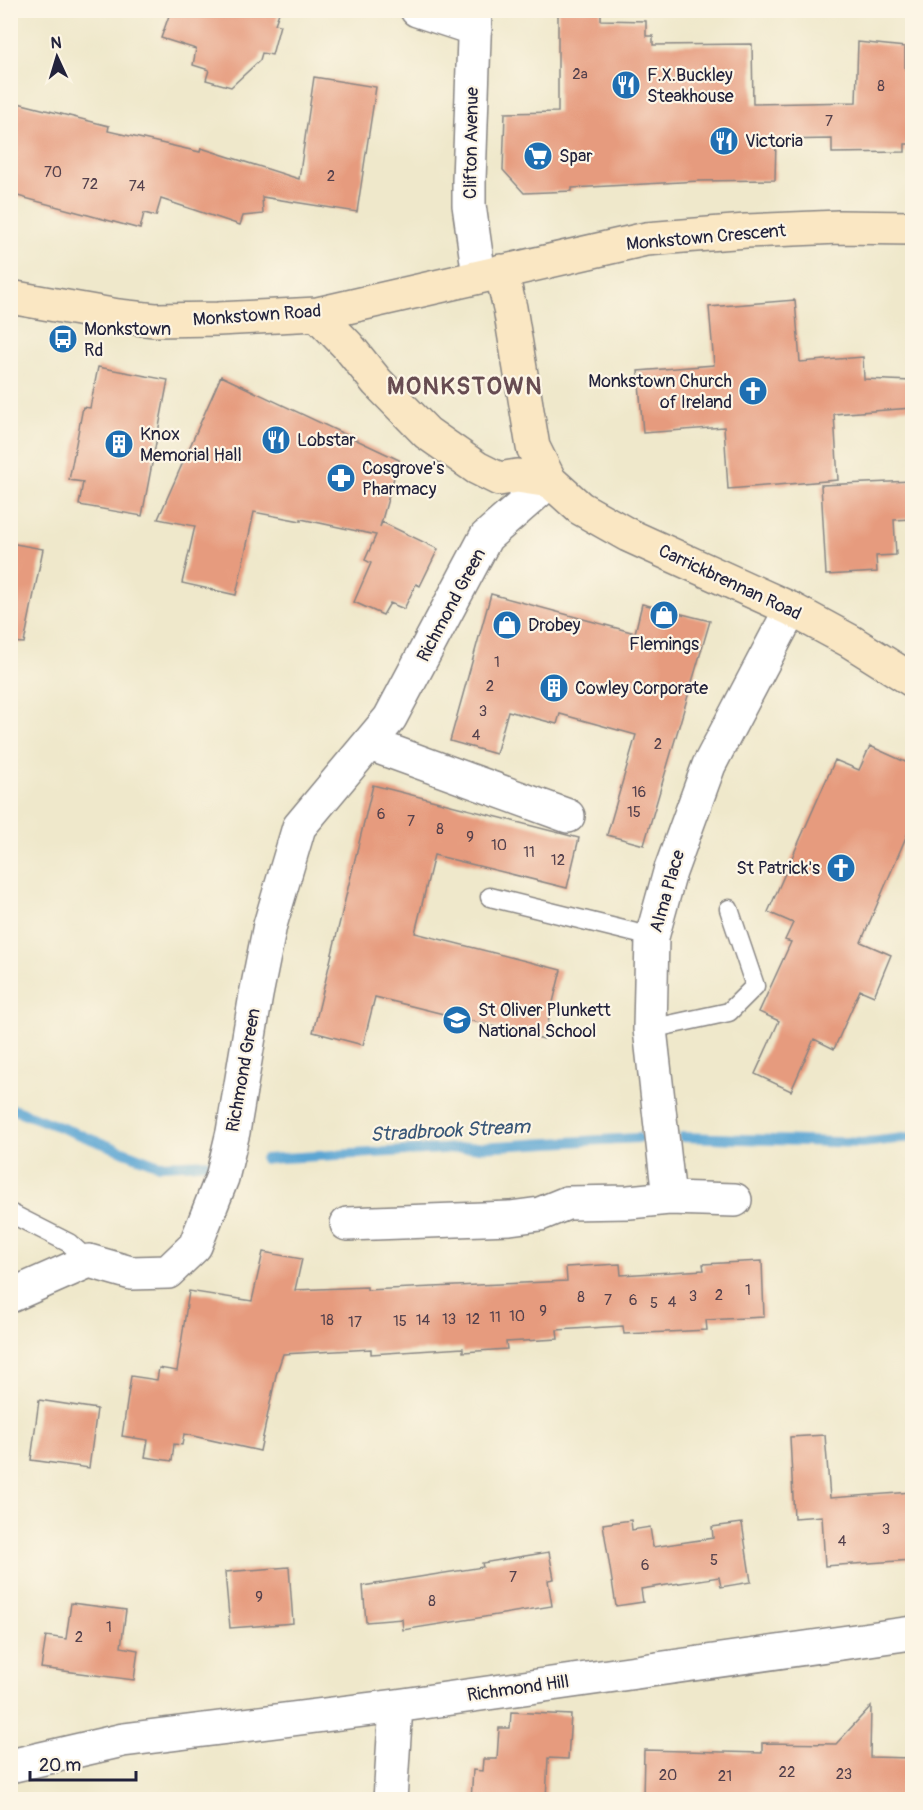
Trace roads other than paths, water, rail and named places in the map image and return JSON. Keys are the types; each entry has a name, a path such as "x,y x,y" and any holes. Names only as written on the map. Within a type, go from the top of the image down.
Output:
{"main road":[{"name":"Monkstown Crescent","path":"490,273 646,239 839,227 912,228"},
{"name":"Monkstown Road","path":"10,297 118,316 155,320 218,319 317,314 490,273"},
{"name":"Carrickbrennan Road","path":"490,273 510,308 533,447 550,481 580,508 628,535 791,609 850,640 912,680"},
{"path":"317,314 348,346 377,382 427,433 477,468 499,479 517,476 550,481"}],"street":[{"path":"417,10 475,20"},
{"name":"Clifton Avenue","path":"475,20 469,205 490,273"},
{"name":"Richmond Green","path":"88,1261 131,1273 168,1272 195,1246 222,1178 233,1132 270,925 298,827 390,718 486,537 550,481"},
{"name":"Alma Place","path":"669,1198 650,1029 652,937 670,872 709,765 791,609"},
{"path":"370,744 568,816"},
{"path":"347,1224 510,1218 540,1214 567,1203 629,1202 669,1198 735,1200"},
{"path":"23,1291 88,1261"},
{"name":"Richmond Hill","path":"10,1766 123,1740 396,1706 912,1633"},
{"path":"390,1800 396,1706"}],"lane":[{"path":"490,897 652,937"},
{"path":"650,1029 729,1012 756,986 729,909"},
{"path":"10,1213 69,1243 88,1261"}],"waterway":[{"name":"Stradbrook Stream","path":"10,1108 159,1165 206,1163"},
{"name":"Stradbrook Stream","path":"683,1137 862,1143 912,1137"},
{"name":"Stradbrook Stream","path":"265,1159 638,1138"}],"place":[{"name":"F.X.Buckley Steakhouse","path":"626,85"},
{"name":"Victoria","path":"724,141"},
{"name":"Spar","path":"538,156"},
{"name":"Monkstown Rd","path":"63,339"},
{"name":"Monkstown Church of Ireland","path":"753,391"},
{"name":"Lobstar","path":"276,440"},
{"name":"Knox Memorial Hall","path":"119,444"},
{"name":"Cosgrove's Pharmacy","path":"341,478"},
{"name":"Flemings","path":"664,615"},
{"name":"Drobey","path":"507,625"},
{"name":"Cowley Corporate","path":"554,688"},
{"name":"St Patrick's","path":"841,868"},
{"name":"St Oliver Plunkett National School","path":"457,1020"}],"district":[{"name":"MONKSTOWN","path":"465,386"}]}
